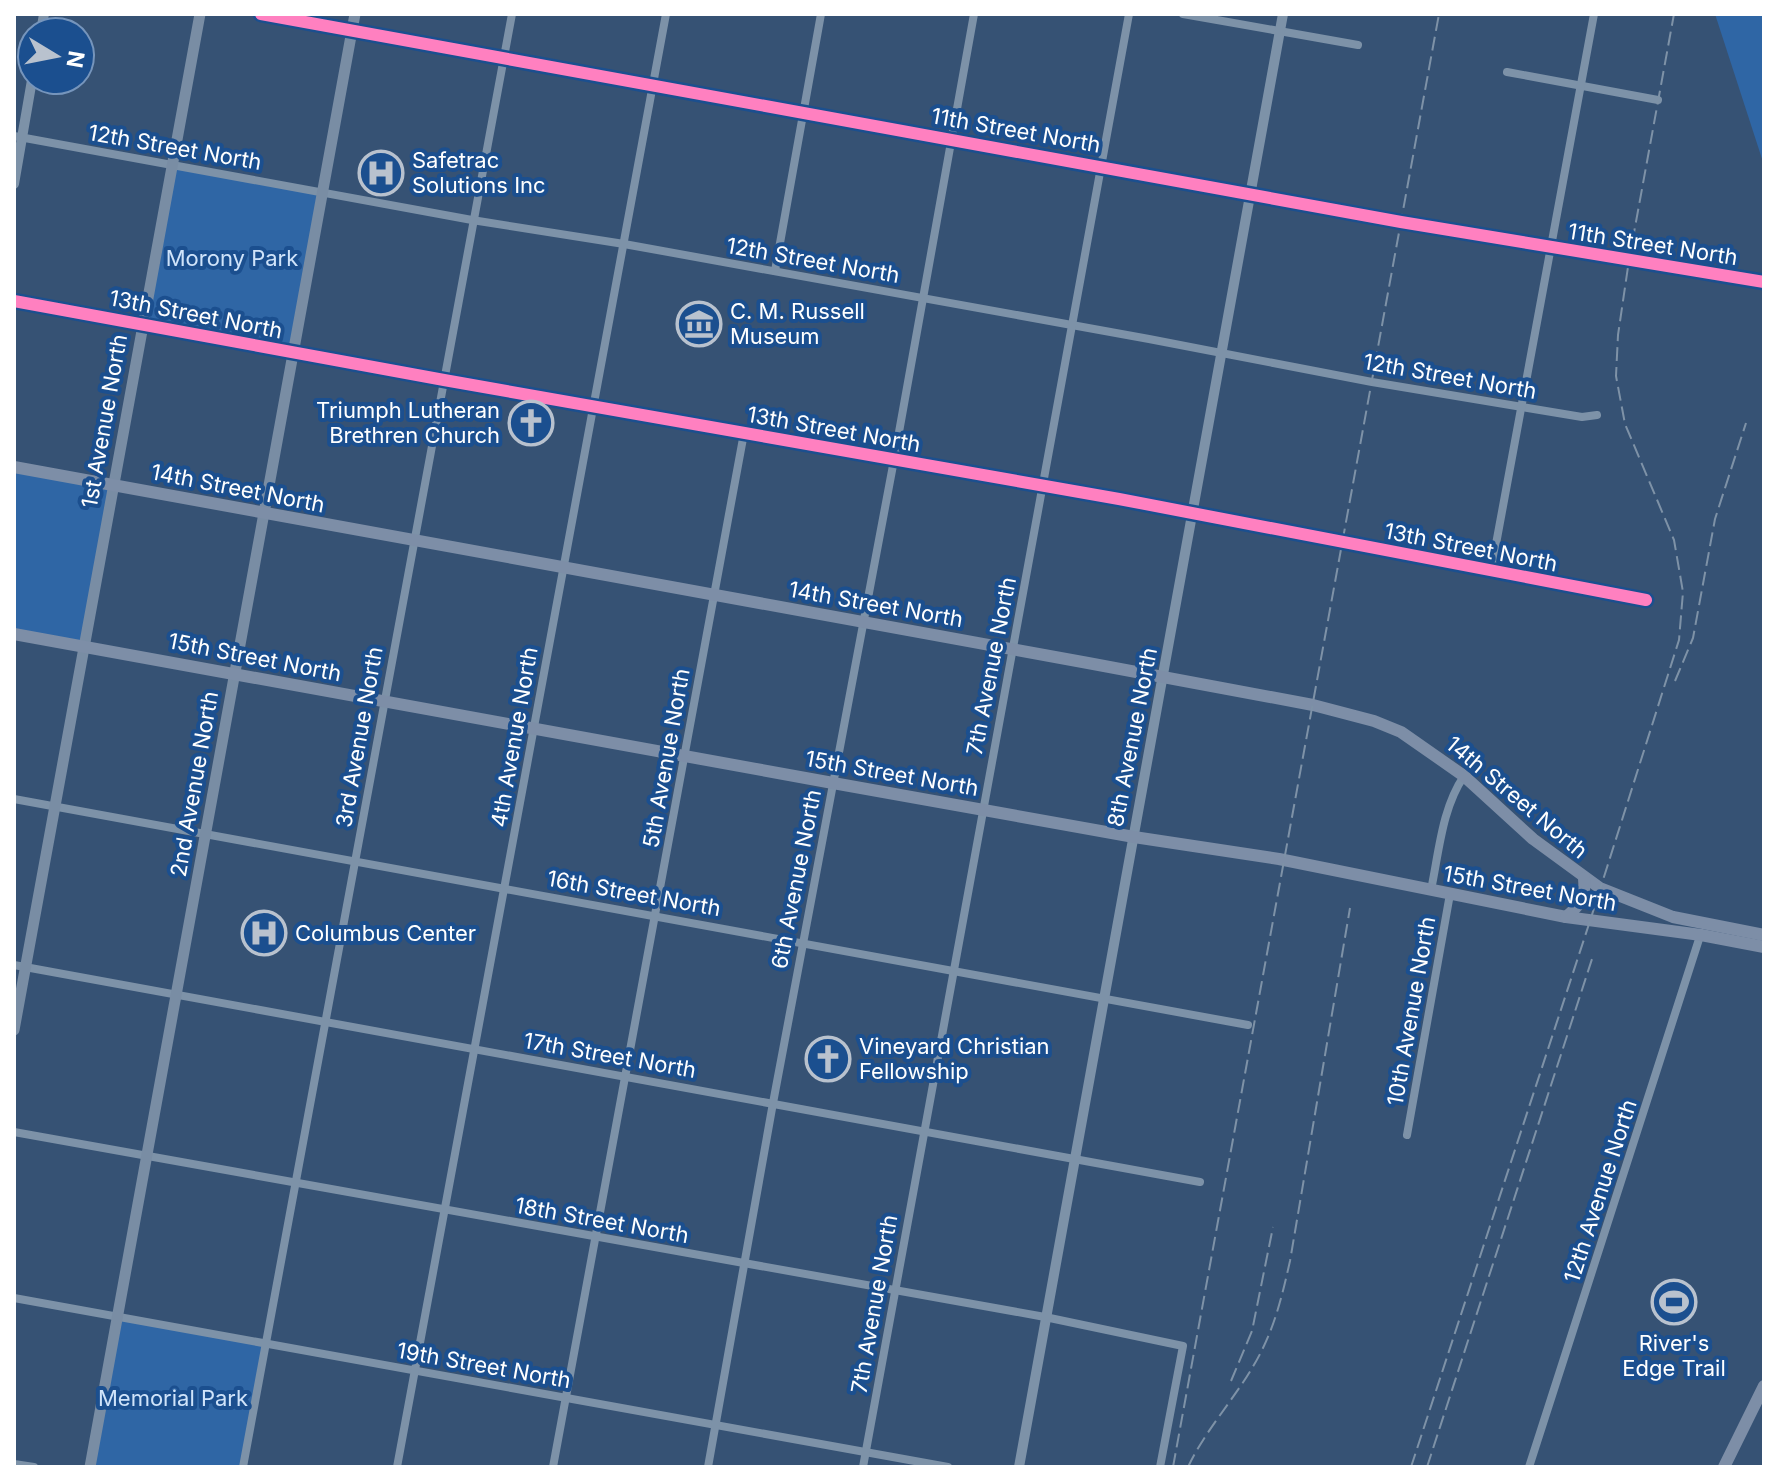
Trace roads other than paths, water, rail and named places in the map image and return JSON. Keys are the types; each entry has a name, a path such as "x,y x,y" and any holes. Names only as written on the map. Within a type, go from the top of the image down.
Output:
{"main road":[{"name":"1st Avenue North","path":"14,1030 20,966 54,806 200,14"},
{"name":"2nd Avenue North","path":"90,1467 355,14"},
{"name":"14th Street North","path":"14,467 1164,677 1313,705 1374,721 1401,732 1464,776 1533,839 1584,878 1642,907 1673,917"},
{"name":"15th Street North","path":"14,634 1134,837 1279,859 1566,917 1764,935"},
{"path":"1566,917 1582,903 1584,878"},
{"name":"15th Street North","path":"1673,917 1702,930 1764,947"},
{"path":"1724,1467 1764,1386"}],"street":[{"name":"11th Street North","path":"261,14 1551,247 1764,282"},
{"name":"3rd Avenue North","path":"243,1467 512,14"},
{"name":"4th Avenue North","path":"397,1467 666,14"},
{"path":"775,271 821,14"},
{"name":"6th Avenue North","path":"708,1467 974,14"},
{"name":"7th Avenue North","path":"863,1467 1129,14"},
{"path":"1183,14 1358,45"},
{"name":"8th Avenue North","path":"1019,1467 1283,14"},
{"path":"1491,571 1594,14"},
{"path":"1507,72 1658,100"},
{"path":"14,184 18,136 28,96"},
{"name":"12th Street North","path":"18,136 472,220 624,244 1222,352 1372,382 1582,417 1597,415"},
{"name":"13th Street North","path":"14,301 1043,486 1646,600"},
{"name":"5th Avenue North","path":"553,1467 744,433"},
{"name":"10th Avenue North","path":"1431,890 1448,807 1453,791 1464,776"},
{"name":"16th Street North","path":"14,799 1248,1025"},
{"name":"10th Avenue North","path":"1407,1135 1450,894"},
{"name":"12th Avenue North","path":"1529,1467 1702,930"},
{"name":"17th Street North","path":"20,966 1200,1182"},
{"name":"18th Street North","path":"14,1132 1045,1317 1183,1346 1160,1467"},
{"name":"19th Street North","path":"14,1298 948,1467"},
{"path":"14,1464 34,1467"}],"railway":[{"path":"1173,1467 1439,14"},
{"path":"1411,1467 1679,640 1683,592 1674,540 1625,424 1616,376 1618,335 1629,260 1674,14"},
{"path":"1675,681 1693,638 1715,519 1746,423"},
{"path":"1188,1467 1254,1365 1279,1307 1290,1261 1350,908"},
{"path":"1427,1467 1592,959"},
{"path":"1231,1381 1252,1331 1273,1227"}],"place":[{"name":"Safetrac Solutions Inc","path":"381,173"},
{"name":"C. M. Russell Museum","path":"699,324"},
{"name":"Triumph Lutheran Brethren Church","path":"531,423"},
{"name":"Columbus Center","path":"264,933"},
{"name":"Vineyard Christian Fellowship","path":"828,1059"},
{"name":"River's Edge Trail","path":"1674,1302"}],"park label":[{"name":"Morony Park","path":"232,258"},
{"name":"Memorial Park","path":"173,1398"}]}
